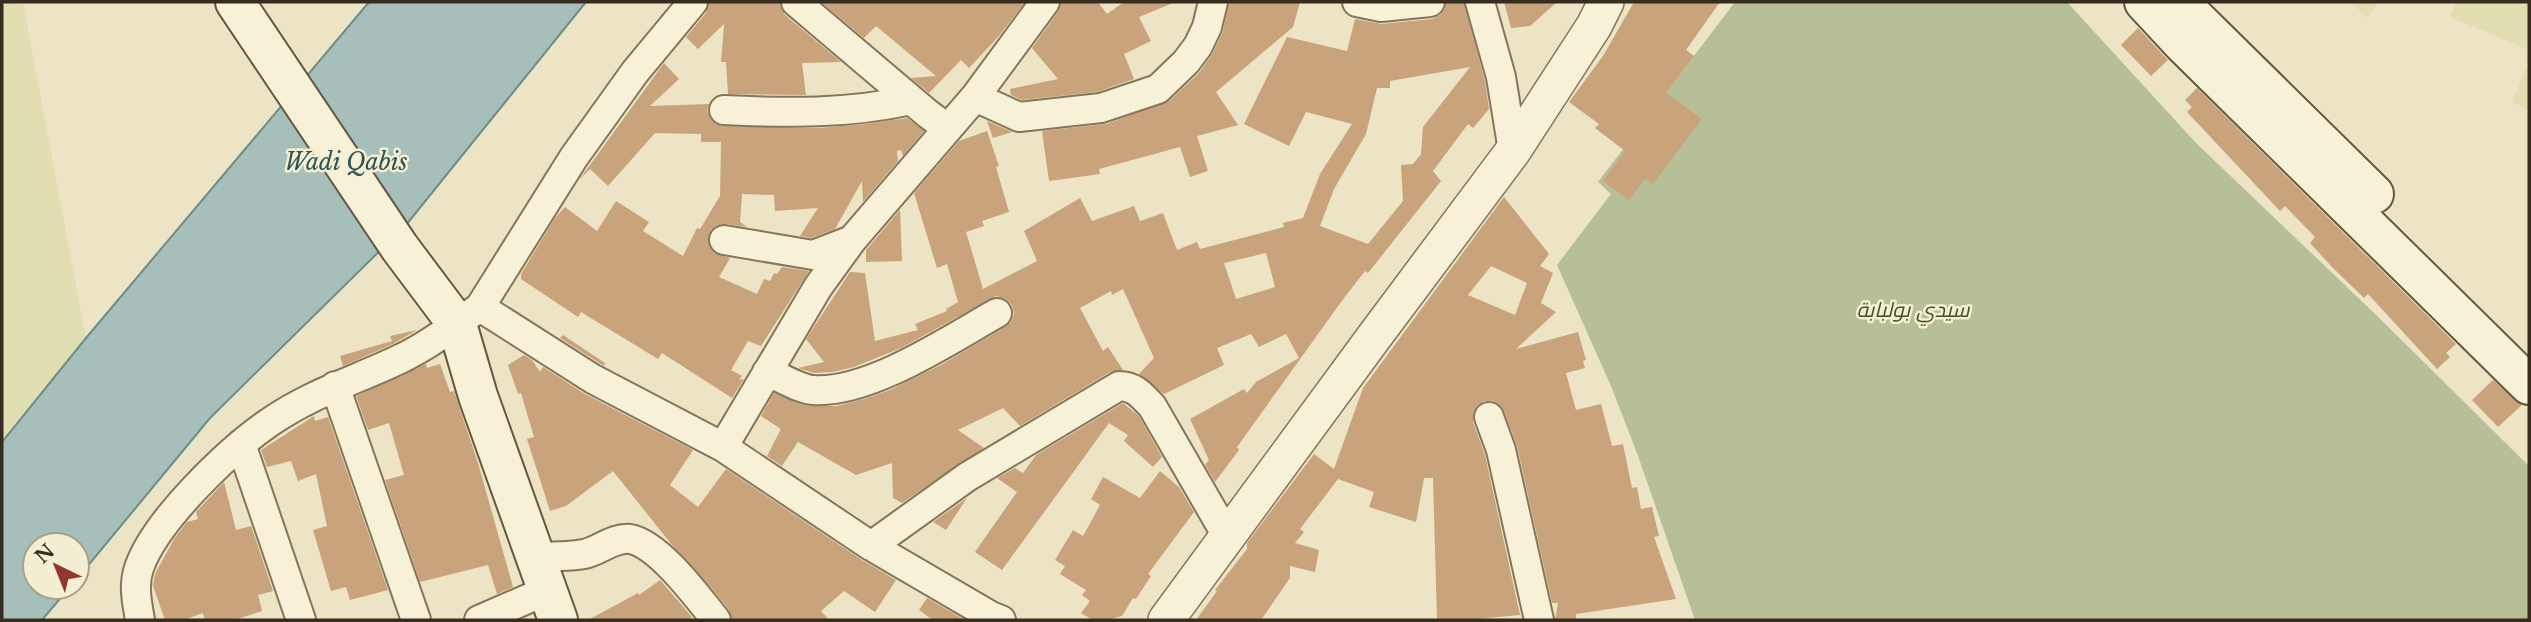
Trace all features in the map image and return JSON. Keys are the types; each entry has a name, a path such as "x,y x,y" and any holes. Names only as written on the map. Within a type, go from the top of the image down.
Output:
{"main road":[{"path":"2144,2 2183,44 2529,385"},
{"path":"2179,2 2529,348"},
{"path":"245,17 400,248 469,315 478,396 547,589"}],"street":[{"path":"141,620 135,593 139,568 152,542 188,495 241,444 270,421 335,386 402,358 469,315 574,157 635,72 693,2"},
{"path":"796,2 947,128"},
{"path":"723,447 818,287 852,240 975,97 1045,2"},
{"path":"975,97 1019,117 1101,108 1158,89 1198,46 1207,27 1213,2"},
{"path":"1357,2 1381,7 1430,2"},
{"path":"1480,2 1501,77 1513,151"},
{"path":"1166,620 1513,151 1606,2"},
{"path":"724,110 834,112 881,107 911,100"},
{"path":"724,240 814,255 852,240"},
{"path":"767,372 812,390 842,387 898,368 997,313"},
{"path":"469,315 723,447 871,546 990,617 1001,620"},
{"path":"335,386 416,620"},
{"path":"871,546 967,477 1119,386 1136,389 1152,406 1227,536"},
{"path":"1489,417 1501,450 1539,620"},
{"path":"241,444 301,620"},
{"path":"479,620 547,589 585,554 610,543 630,539 648,548 679,574 716,620"}],"shaded area":[{"path":"2,2 23,2 86,338 2,442"},
{"path":"2351,2 2378,2 2368,18"},
{"path":"2456,2 2529,2 2529,50 2450,17"},
{"path":"2529,62 2529,110 2512,102"}],"green space":[{"name":"سيدي بولبابة","path":"1735,2 2067,2 2196,143 2529,466 2529,620 1695,620 1611,386 1557,265 1611,194 1598,182"}],"water":[{"name":"Wadi Qabis","path":"369,2 586,2 406,225 210,418 91,562 91,531 21,531 21,601 58,601 42,620 2,620 2,442 86,338"}],"building":[{"path":"709,2 780,2 785,15 841,62 802,63 806,95 728,94 726,62 721,62 724,24 698,49 686,37 706,13"},
{"path":"821,2 1025,2 999,36 969,68 961,60 929,93 911,78 936,76 876,26 864,38"},
{"path":"1061,2 1098,2 1107,14 1124,2 1173,3 1139,17 1151,41 1124,54 1134,79 1097,92 1022,100 1011,95 1010,89 1058,79 1032,48 1058,12"},
{"path":"1229,2 1300,2 1293,27 1216,92 1238,125 1197,136 1208,171 1190,177 1180,147 1099,169 1100,174 1049,181 1042,131 1106,124 1169,101 1198,74 1213,53 1223,31"},
{"path":"1446,2 1464,2 1485,81 1489,109 1473,128 1468,124 1433,171 1441,181 1368,273 1365,271 1341,302 1215,482 1205,465 1209,460 1190,419 1244,389 1247,393 1256,382 1299,358 1286,334 1259,347 1251,334 1217,348 1224,365 1164,394 1139,374 1154,358 1123,289 1112,295 1111,291 1080,308 1103,351 1108,347 1123,370 1110,372 1020,426 1003,408 958,430 984,448 902,503 893,498 892,463 856,475 798,442 782,466 767,456 781,429 761,416 774,393 811,406 836,406 864,399 890,390 941,365 1011,322 1014,314 1012,305 1006,299 996,296 901,348 854,367 814,373 798,368 824,362 806,339 850,272 865,273 875,341 918,330 915,324 947,311 946,309 958,302 947,264 937,268 914,193 959,141 987,131 999,166 996,167 1009,212 982,221 984,226 966,232 983,289 1037,261 1024,231 1080,198 1092,221 1134,206 1140,221 1163,213 1177,250 1197,242 1200,249 1284,227 1283,223 1303,218 1320,174 1352,124 1306,112 1289,146 1244,124 1287,37 1347,51 1355,19 1382,24 1432,19 1445,9","holes":["1470,67 1423,127 1421,154 1413,164 1401,165 1403,201 1368,244 1320,226 1334,189 1366,134 1377,88 1390,88 1390,81","1266,253 1275,287 1236,299 1224,263"]},
{"path":"1504,2 1557,2 1530,26 1511,28"},
{"path":"1634,2 1720,2 1686,50 1694,56 1666,93 1702,119 1653,184 1645,179 1629,200 1603,181 1625,151 1595,128 1599,124 1569,102 1603,56"},
{"path":"2138,28 2168,60 2151,76 2121,45"},
{"path":"664,63 679,79 650,106 709,104 707,110 710,118 723,126 819,128 907,118 924,131 903,156 901,150 897,151 898,161 863,202 862,181 835,229 811,238 800,236 818,208 775,211 774,195 742,194 740,222 747,227 726,224 711,230 709,246 714,253 730,258 719,277 757,294 764,279 770,281 774,273 777,274 782,267 809,271 761,346 748,341 731,370 742,376 739,380 744,379 732,398 662,353 658,359 581,312 578,317 521,279 521,274 555,218 565,207 597,231 616,201 649,222 643,231 683,256 697,228 700,229 720,196 721,142 701,142 701,134 655,133 608,186 590,169 579,180"},
{"path":"2197,88 2456,344 2446,353 2450,357 2437,369 2368,294 2364,298 2332,267 2310,243 2315,237 2285,206 2280,211 2187,112 2192,107 2185,100"},
{"path":"987,121 1012,132 993,138"},
{"path":"1504,197 1549,254 1540,266 1553,273 1541,303 1556,312 1516,349 1578,332 1586,360 1583,361 1585,368 1566,373 1576,410 1601,404 1612,446 1623,444 1632,488 1637,487 1641,509 1652,507 1659,536 1654,537 1676,599 1576,614 1576,620 1555,620 1558,603 1552,603 1517,446 1499,404 1484,401 1473,413 1473,422 1485,455 1520,615 1437,620 1433,478 1424,478 1416,522 1369,507 1374,492 1338,479 1300,529 1304,532 1295,543 1319,550 1315,572 1290,566 1290,578 1261,620 1196,620 1247,549 1247,543 1314,454 1334,469 1363,388","holes":["1491,266 1527,283 1515,315 1468,295"]},
{"path":"900,210 902,261 866,262 866,250"},
{"path":"417,330 343,366 340,356 392,341 390,336"},
{"path":"563,335 605,363 604,366 560,338"},
{"path":"524,355 532,360 540,372 543,367 585,394 693,450 670,485 698,507 726,469 896,580 875,612 844,591 821,611 829,620 732,620 729,610 672,545 613,471 566,506 550,511 527,439 534,437 521,393 518,394 508,365"},
{"path":"426,364 427,368 440,364 450,392 454,391 478,463 513,587 497,594 488,565 420,582 385,480 404,475 389,423 368,430 356,396"},
{"path":"2493,380 2522,405 2498,427 2472,400"},
{"path":"1123,403 1139,416 1162,457 1153,467 1124,441 1128,435 1109,423 1002,570 975,552 1017,492 997,478 1015,468 1023,473 1036,455"},
{"path":"314,416 315,421 328,417 388,590 350,600 346,587 331,591 313,530 327,526 316,474 298,481 291,461 267,467 261,450"},
{"path":"1160,471 1179,487 1194,512 1148,574 1151,576 1122,616 1093,620 1081,613 1090,601 1082,595 1086,590 1060,574 1065,566 1055,560 1073,530 1083,536 1100,505 1091,499 1103,477 1140,498"},
{"path":"224,482 236,530 251,526 273,591 258,595 262,611 234,620 205,620 203,613 184,620 165,620 153,586 155,574 174,539 187,522 198,519 196,512"},
{"path":"967,498 946,530 933,522"},
{"path":"660,580 692,617 688,620 588,620 638,593 639,595"},
{"path":"927,598 965,620 933,620 919,610"}]}
